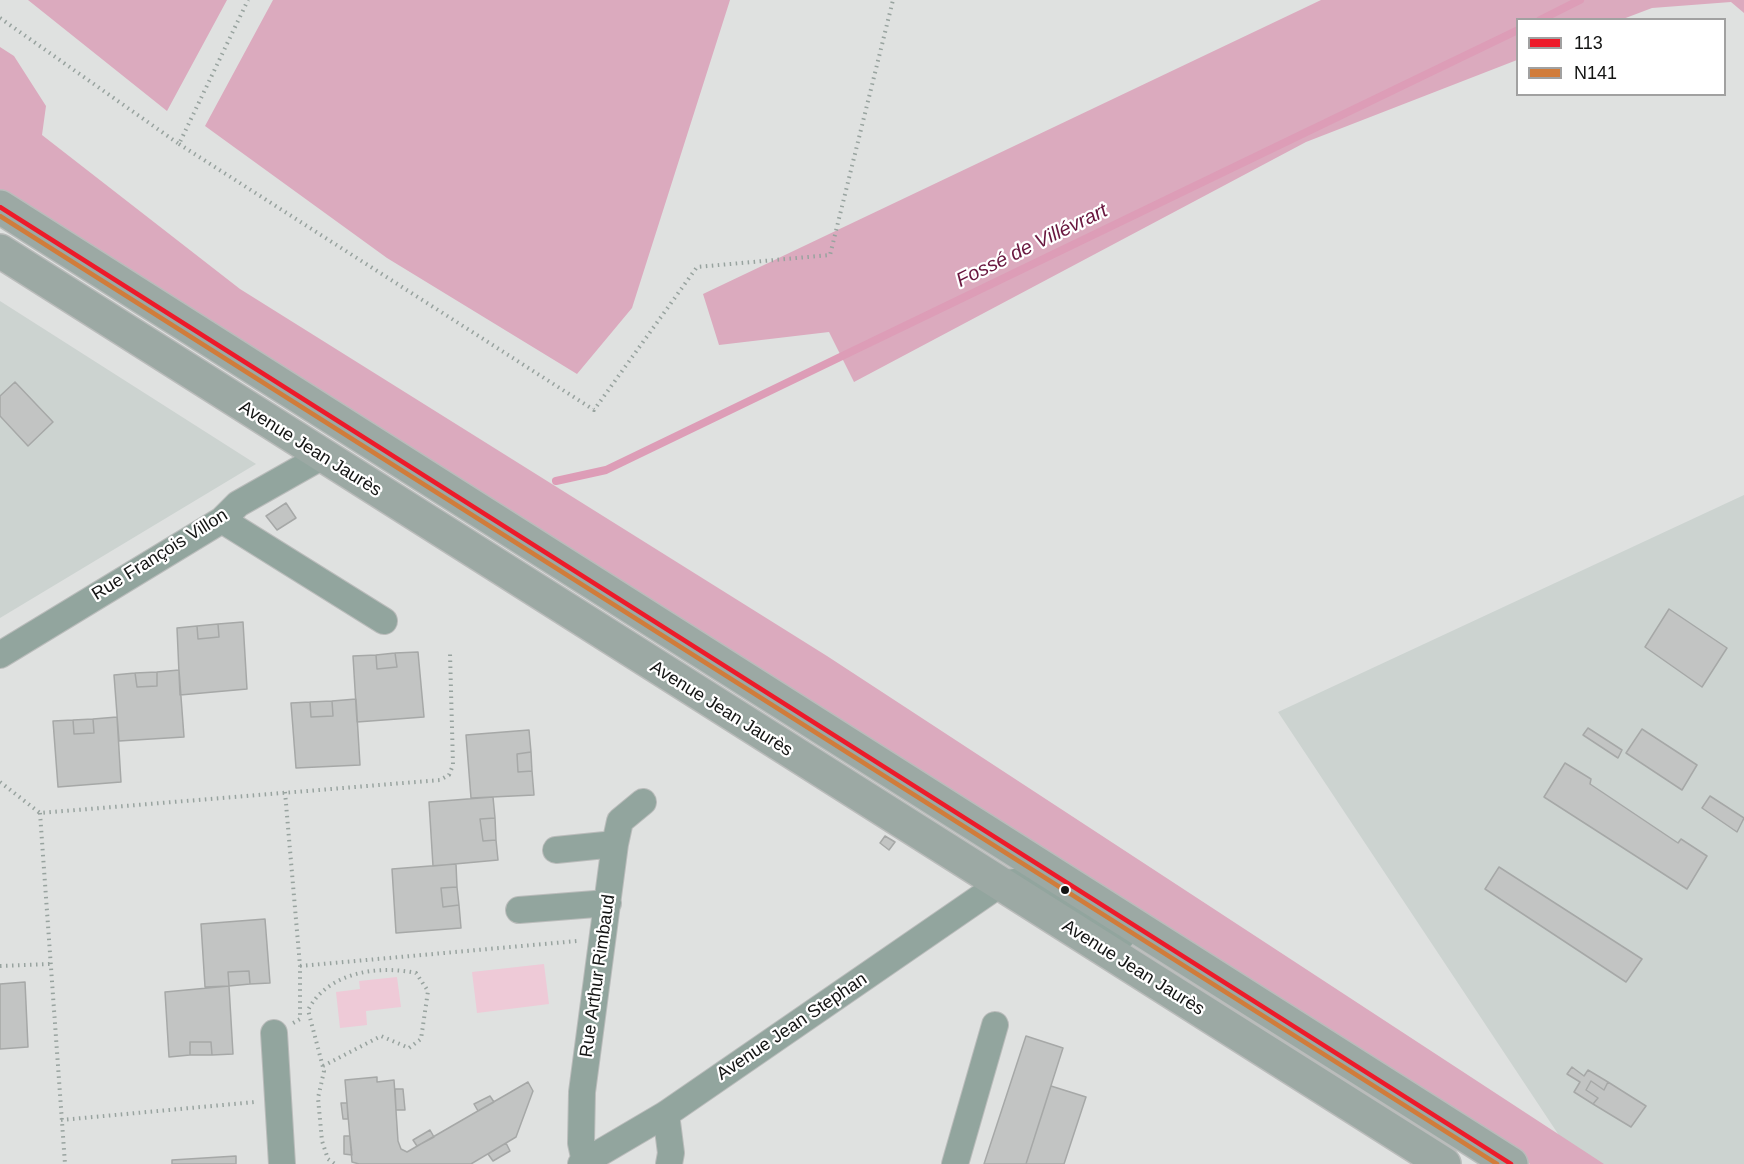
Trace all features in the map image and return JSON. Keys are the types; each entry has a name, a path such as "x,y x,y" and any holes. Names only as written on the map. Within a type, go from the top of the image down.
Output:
{"main road":[{"name":"Avenue Jean Jaurès","path":"0,207 1511,1164"},
{"name":"Avenue Jean Jaurès","path":"0,251 321,457 1444,1164"}],"street":[{"name":"Rue François Villon","path":"0,655 222,520 238,504 321,457"},
{"path":"222,520 384,621"},
{"name":"Rue Arthur Rimbaud","path":"583,1163 582,1092 615,844 620,821 643,802"},
{"path":"556,850 615,844"},
{"path":"1000,884 1030,880 1189,977 1279,1016"},
{"name":"Avenue Jean Stephan","path":"583,1163 666,1114 1000,884"},
{"path":"519,910 608,903"},
{"path":"955,1164 995,1025"},
{"path":"274,1033 282,1164"},
{"path":"666,1114 671,1153 669,1164"}],"path":[{"path":"179,144 248,0"},
{"path":"0,18 179,144 594,410 697,267 830,255 893,0"},
{"path":"0,782 40,813 440,780 449,775 453,765 450,653"},
{"path":"285,792 300,966 300,1019"},
{"path":"40,813 65,1164"},
{"path":"300,966 602,939"},
{"path":"0,966 51,964"},
{"path":"323,1066 381,1035 409,1048 421,1039 428,991 416,974 390,969 354,975 327,985 314,999 308,1010 323,1066 318,1098 322,1142 328,1159 334,1164"},
{"path":"274,1033 300,1019 310,1018"},
{"path":"61,1120 278,1099"}],"shaded area":[{"path":"28,0 227,0 167,111"},
{"path":"273,0 730,0 632,308 577,374 387,258 205,126"},
{"path":"1321,0 1744,0 1744,13 1731,2 1652,8 1626,18 1516,18 1516,60 1306,142 854,382 829,332 719,345 703,294"},
{"path":"0,47 14,56 46,106 42,135 240,289 827,656 1604,1164 1530,1164 0,196"},
{"path":"0,301 256,464 0,618"},
{"path":"1744,495 1744,1164 1578,1164 1278,712"},
{"path":"544,964 549,1004 477,1013 472,972"},
{"path":"397,977 401,1007 366,1011 367,1025 340,1028 336,992 360,989 359,981"}],"building":[{"path":"15,382 53,422 28,446 0,416 0,396"},
{"path":"286,503 296,518 277,530 266,516"},
{"path":"1669,609 1727,648 1702,687 1645,647"},
{"path":"243,622 247,689 180,695 177,628 197,626 198,639 219,637 218,624"},
{"path":"218,624 219,637 198,639 197,626"},
{"path":"418,652 424,717 357,722 353,656 376,655 377,669 397,667 395,653"},
{"path":"395,653 397,667 377,669 376,655"},
{"path":"179,670 184,737 119,741 114,675 135,673 137,687 157,686 157,672"},
{"path":"157,672 157,686 137,687 135,673"},
{"path":"356,699 360,765 296,768 291,703 310,702 311,717 333,716 332,701"},
{"path":"332,701 333,716 311,717 310,702"},
{"path":"117,717 121,782 58,787 53,721 73,720 74,734 94,733 93,719"},
{"path":"93,719 94,733 74,734 73,720"},
{"path":"1588,728 1622,750 1618,758 1583,735"},
{"path":"1642,729 1697,765 1682,790 1626,753"},
{"path":"529,730 531,752 517,754 518,772 532,771 534,795 471,798 466,735"},
{"path":"531,752 532,771 518,772 517,754"},
{"path":"1565,763 1591,779 1590,784 1678,843 1681,839 1707,856 1687,889 1544,797"},
{"path":"1710,796 1744,818 1737,832 1702,808"},
{"path":"493,797 495,818 480,819 483,841 496,840 498,860 433,866 429,802"},
{"path":"495,818 496,840 483,841 480,819"},
{"path":"885,836 895,842 889,850 880,843"},
{"path":"456,864 457,887 441,888 443,907 459,905 461,928 396,933 392,869"},
{"path":"1499,867 1642,959 1626,982 1485,889"},
{"path":"457,887 459,905 443,907 441,888"},
{"path":"265,919 270,983 250,984 249,971 228,972 229,986 205,987 201,924"},
{"path":"249,971 250,984 229,986 228,972"},
{"path":"25,982 28,1047 0,1049 0,984"},
{"path":"229,986 233,1054 212,1055 211,1042 190,1042 190,1055 169,1057 165,992"},
{"path":"1026,1036 1063,1048 1026,1164 984,1164"},
{"path":"190,1042 211,1042 212,1055 190,1055"},
{"path":"1572,1067 1584,1076 1588,1070 1608,1082 1604,1090 1591,1081 1586,1090 1598,1098 1593,1104 1574,1092 1580,1082 1567,1074"},
{"path":"377,1077 377,1082 394,1080 398,1141 401,1149 407,1152 528,1082 533,1091 516,1137 471,1164 359,1164 352,1162 345,1080"},
{"path":"1591,1081 1604,1090 1608,1082 1646,1106 1631,1127 1593,1104 1598,1098 1586,1090"},
{"path":"1051,1086 1086,1097 1064,1164 1026,1164"},
{"path":"395,1089 403,1089 405,1110 396,1110"},
{"path":"490,1096 494,1102 478,1111 474,1104"},
{"path":"341,1103 347,1103 348,1119 343,1119"},
{"path":"430,1130 434,1137 417,1146 413,1140"},
{"path":"344,1136 350,1136 352,1155 344,1154"},
{"path":"506,1143 510,1151 493,1161 488,1154"},
{"path":"236,1156 236,1164 172,1164 172,1160"}],"waterway":[{"name":"Fossé de Villévrart","path":"1544,18 1580,0"},
{"name":"Fossé de Villévrart","path":"556,481 606,470 1516,31"}],"transit line":[{"name":"113","path":"0,207 1511,1164"},
{"name":"N141","path":"0,216 1497,1164"}]}
